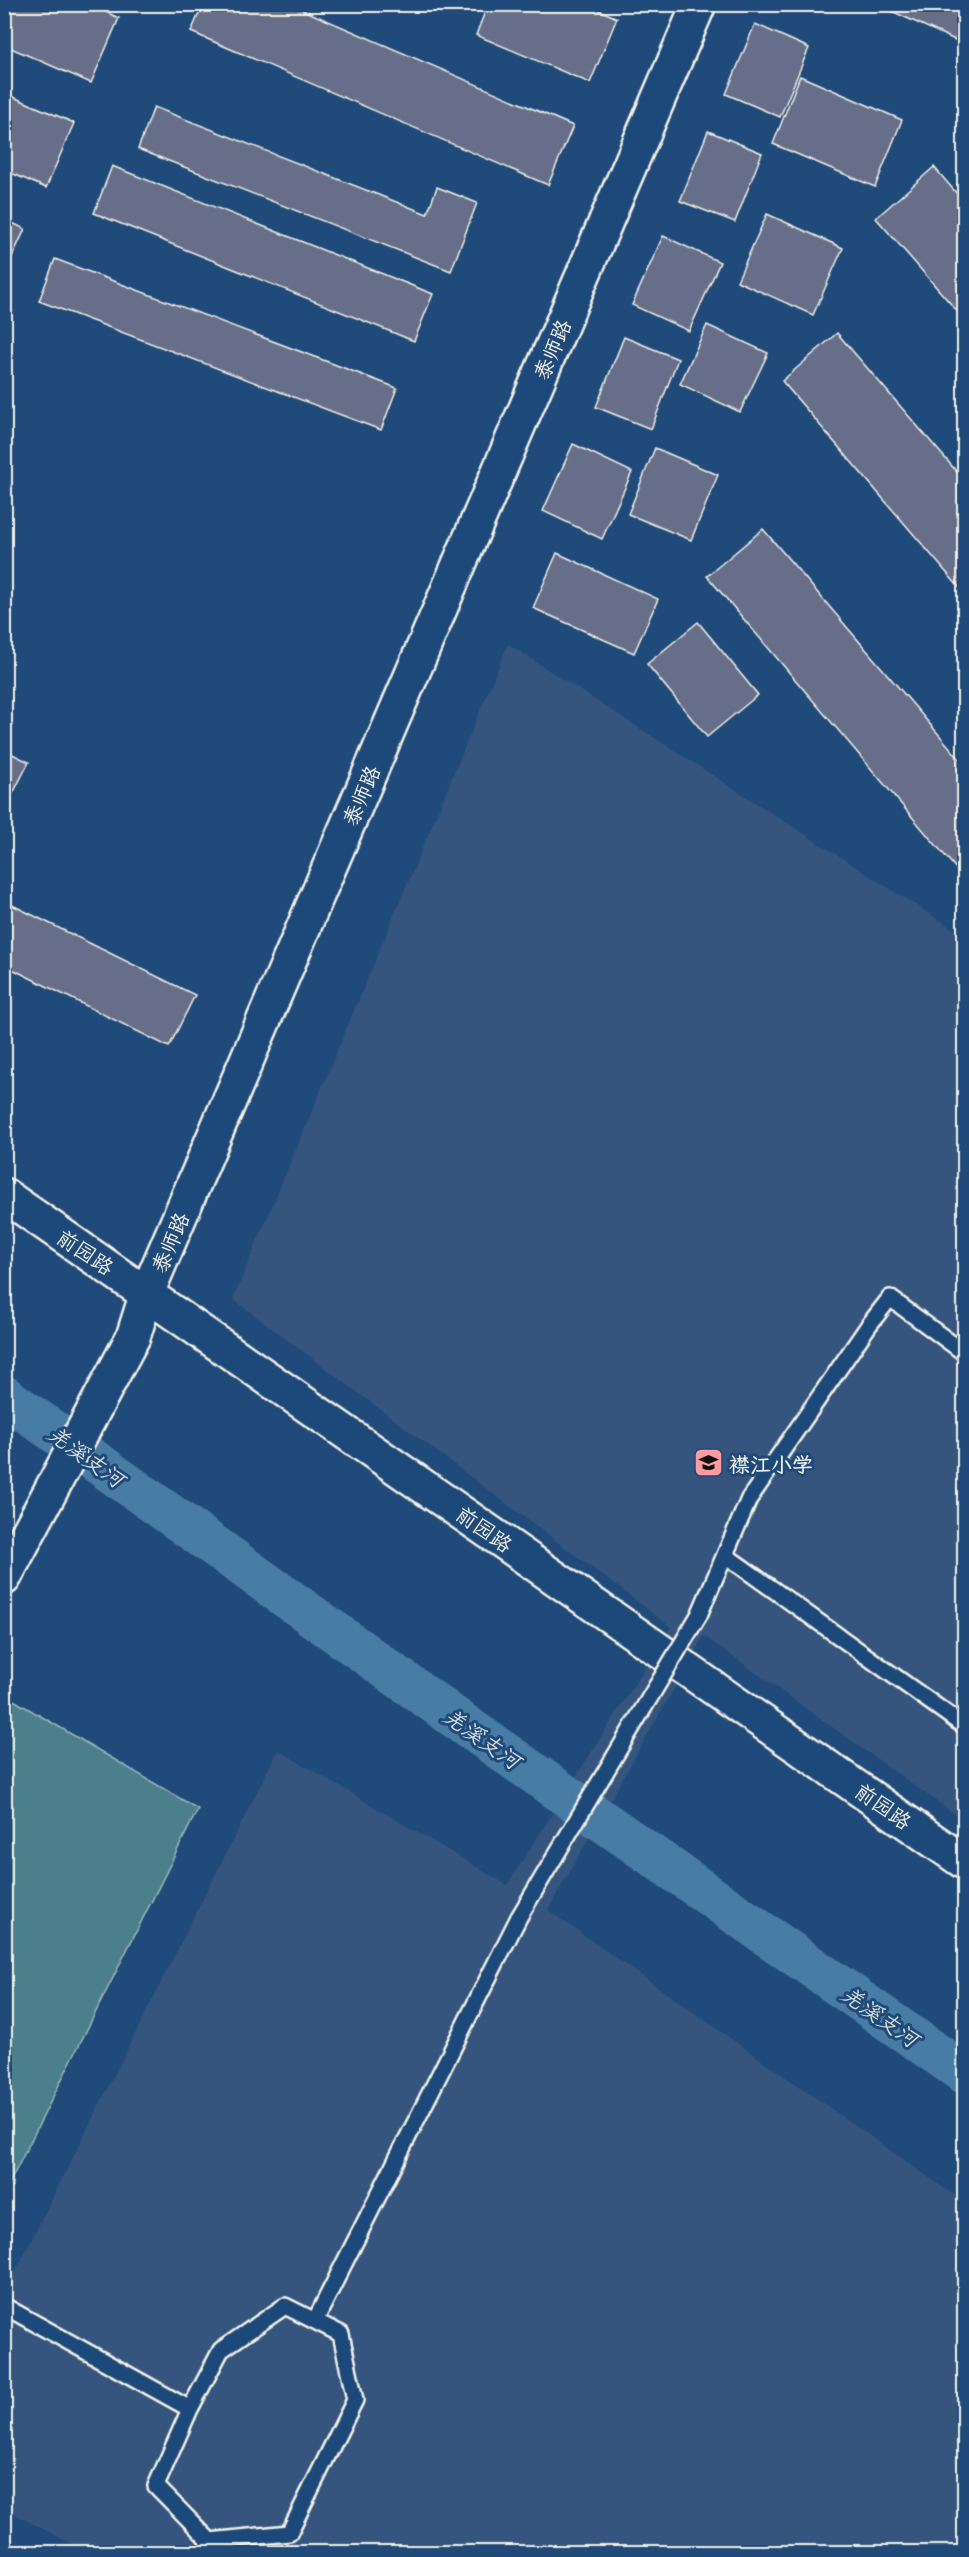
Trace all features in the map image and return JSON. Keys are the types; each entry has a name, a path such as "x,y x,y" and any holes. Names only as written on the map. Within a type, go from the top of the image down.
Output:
{"street":[{"name":"泰师路","path":"4,1578 133,1337 147,1293 699,4"},
{"name":"前园路","path":"4,1195 964,1862"}],"lane":[{"path":"315,2321 519,1917 699,1616 749,1499 890,1298 964,1351"},
{"path":"725,1555 964,1726"},
{"path":"4,2306 190,2409"},
{"path":"285,2307 315,2321 341,2334 355,2400 290,2533 208,2547 156,2486 190,2409 220,2350 285,2307"}],"shaded area":[{"name":"襟江小学","path":"508,644 964,936 964,1821 704,1636 548,1910 964,2202 964,2552 87,2552 5,2509 4,2294 278,1750 507,1885 671,1627 233,1299"}],"green space":[{"path":"5,1695 198,1809 5,2192"}],"building":[{"path":"4,4 89,4 119,18 91,83 4,45"},
{"path":"203,4 289,4 573,126 548,185 191,32"},
{"path":"488,4 586,4 617,18 590,83 476,35"},
{"path":"876,4 964,4 964,19 955,40"},
{"path":"755,24 809,48 780,117 726,94"},
{"path":"800,76 902,120 875,187 773,144"},
{"path":"4,93 74,123 46,188 4,170"},
{"path":"154,107 427,214 437,187 477,203 451,271 138,149"},
{"path":"708,131 762,153 735,222 680,201"},
{"path":"112,166 433,294 414,341 94,213"},
{"path":"934,167 964,202 964,319 876,218"},
{"path":"767,214 843,248 813,315 737,281"},
{"path":"4,219 25,229 4,274"},
{"path":"663,236 720,262 689,331 632,305"},
{"path":"55,259 397,388 381,430 39,301"},
{"path":"707,325 768,353 740,412 680,384"},
{"path":"837,333 964,480 964,593 782,381"},
{"path":"624,337 678,359 651,429 596,407"},
{"path":"573,444 632,472 602,539 543,511"},
{"path":"655,448 718,475 691,540 628,514"},
{"path":"763,529 964,764 964,878 707,576"},
{"path":"557,553 658,599 634,653 533,608"},
{"path":"698,622 758,695 707,737 647,664"},
{"path":"4,750 29,762 4,811"},
{"path":"4,901 195,995 169,1047 4,965"}],"waterway":[{"name":"羌溪支河","path":"4,1396 475,1732 964,2073"}],"place":[{"name":"襟江小学","path":"708,1463"}]}
